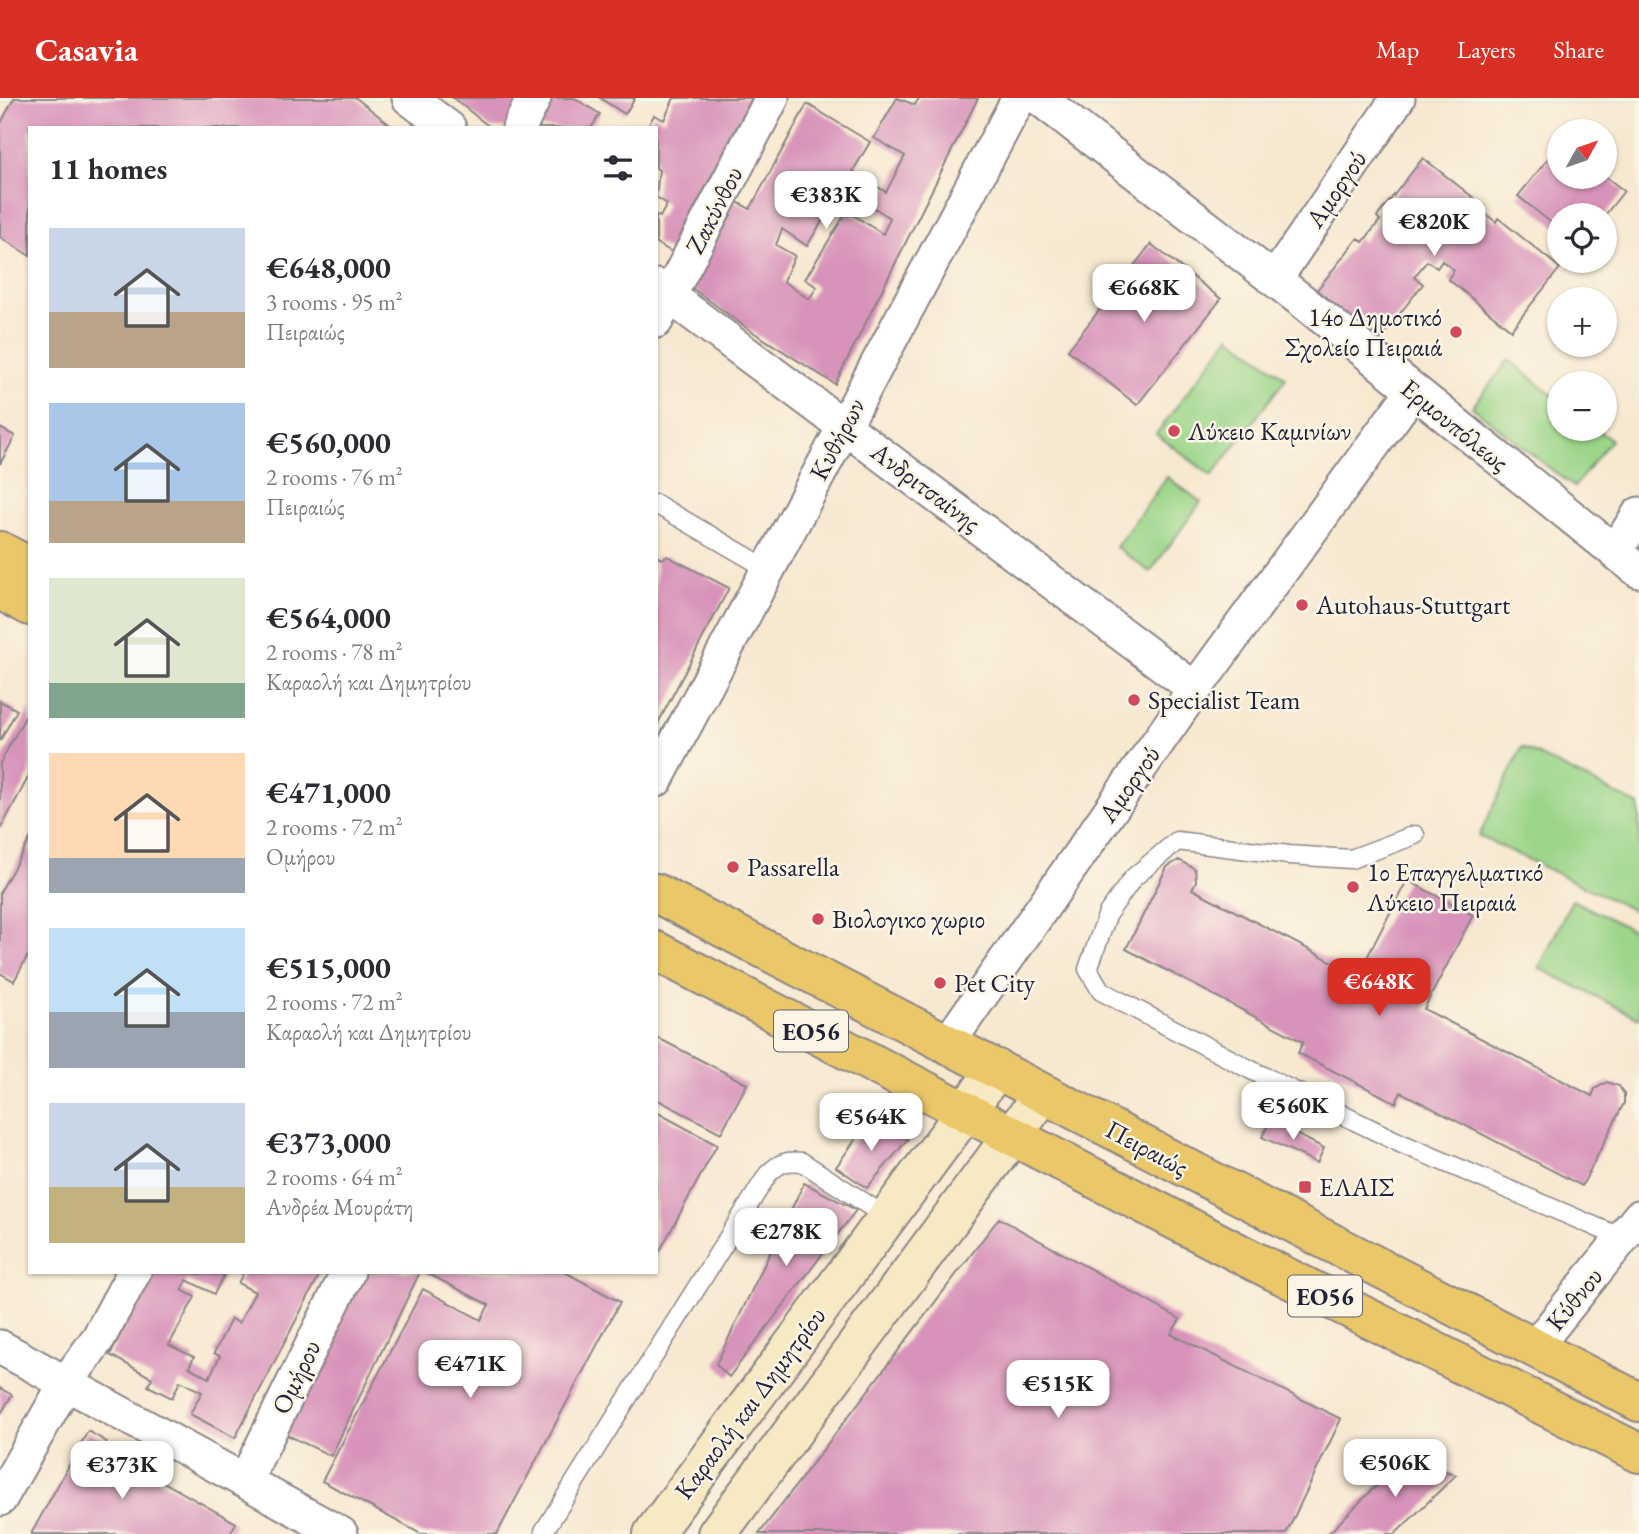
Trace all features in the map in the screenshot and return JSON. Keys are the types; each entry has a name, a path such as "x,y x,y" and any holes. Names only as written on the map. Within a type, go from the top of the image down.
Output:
{"main road":[{"path":"0,551 28,566"},
{"path":"0,590 28,605"},
{"name":"Πειραιώς","path":"658,894 1639,1402"},
{"name":"Πειραιώς","path":"658,952 968,1110 1254,1261 1639,1453"},
{"name":"Καραολή και Δημητρίου","path":"653,1534 997,1069"},
{"name":"Καραολή και Δημητρίου","path":"717,1534 1043,1094"}],"street":[{"path":"409,98 446,126"},
{"path":"520,126 534,98"},
{"name":"Ζακύνθου","path":"661,301 772,98"},
{"name":"Κυθήρων","path":"658,776 1019,98"},
{"name":"Ερμουπόλεως","path":"1039,98 1275,279 1412,392 1627,562"},
{"name":"Αμοργού","path":"1275,279 1398,98"},
{"name":"Ανδριτσαίνης","path":"661,301 844,426 1195,689"},
{"name":"Αμοργού","path":"948,1044 1195,689 1412,392"},
{"path":"1627,562 1639,514"},
{"name":"Κύθνου","path":"1535,1348 1631,1227"},
{"path":"0,1499 66,1383 99,1337 133,1274"},
{"name":"Ομήρου","path":"245,1481 347,1274"},
{"path":"0,1347 341,1534"}],"lane":[{"path":"658,505 768,569"},
{"path":"1415,835 1351,859 1289,855 1177,841 1133,878 1108,913 1087,969 1101,991 1251,1070 1400,1143 1631,1227"},
{"path":"544,1531 768,1174 777,1165 789,1160 802,1162 888,1218"}],"green space":[{"path":"1230,336 1286,378 1212,476 1156,434"},
{"path":"1509,360 1547,390 1547,441 1610,441 1574,487 1472,407"},
{"path":"1167,477 1201,502 1150,572 1116,547"},
{"path":"1522,747 1639,805 1639,913 1479,836"},
{"path":"1572,900 1639,933 1639,1018 1539,968"}],"building":[{"path":"14,98 356,98 391,126 28,126 28,255 0,237 0,125"},
{"path":"453,98 521,98 507,126 488,126"},
{"path":"543,98 574,98 600,114 592,126 529,126"},
{"path":"600,98 635,98 625,114"},
{"path":"674,98 752,98 672,252 658,244 658,216 660,217 667,204 658,198 658,126 648,126 654,115 664,120"},
{"path":"897,98 915,105 919,98 978,98 835,384 748,329 688,285 730,198 750,209 807,104 870,142 853,171 886,192 905,156 874,138","holes":["861,199 890,218 883,234 853,215","833,203 847,211 805,279 817,287 809,299 783,281 795,256 776,245 782,229 807,246"]},
{"path":"1423,158 1484,206 1481,210 1496,222 1498,218 1547,258 1547,273 1556,273 1511,330 1448,279 1454,270 1442,261 1437,268 1427,261 1414,277 1423,284 1375,345 1313,295 1358,238 1363,242 1380,220 1377,217"},
{"path":"1547,160 1547,189 1617,189 1617,186 1624,191 1614,203 1547,203 1547,219 1518,196"},
{"path":"1151,244 1221,299 1137,405 1068,350"},
{"path":"0,428 15,436 0,464"},
{"path":"667,556 729,588 658,723 658,557 662,559"},
{"path":"0,701 17,710 0,741"},
{"path":"28,712 28,778 0,830 0,763"},
{"path":"28,843 28,957 14,981 0,973 0,892"},
{"path":"1179,860 1195,869 1196,881 1192,889 1358,975 1407,880 1473,915 1424,1009 1592,1096 1595,1089 1607,1082 1619,1086 1624,1094 1624,1103 1582,1186 1401,1092 1396,1103 1298,1053 1303,1042 1126,949 1167,867"},
{"path":"658,1038 747,1084 721,1133 658,1100"},
{"path":"658,1113 717,1145 658,1254"},
{"path":"870,1119 908,1139 867,1188 836,1167"},
{"path":"1270,1121 1324,1148 1317,1163 1262,1137"},
{"path":"804,1183 856,1210 729,1377 716,1364"},
{"path":"999,1218 1180,1319 1171,1334 1341,1419 1286,1534 759,1534"},
{"path":"152,1274 224,1275 214,1294 187,1280 182,1290 195,1297 169,1345 194,1357 189,1367 209,1378 220,1356 214,1353 231,1319 239,1323 255,1292 238,1283 243,1274 320,1274 235,1438 190,1414 202,1392 180,1381 172,1398 148,1386 152,1378 110,1355"},
{"path":"363,1274 419,1274 331,1456 285,1434"},
{"path":"429,1274 569,1274 620,1302 497,1534 421,1534 322,1481 423,1289 481,1320 489,1305"},
{"path":"0,1388 12,1395 0,1415"},
{"path":"88,1431 107,1442 103,1448 236,1523 230,1534 31,1534"},
{"path":"1406,1456 1456,1475 1395,1534 1328,1534"}],"place":[{"name":"14ο Δημοτικό Σχολείο Πειραιά","path":"1456,332"},
{"name":"Λύκειο Καμινίων","path":"1174,431"},
{"name":"Autohaus-Stuttgart","path":"1302,605"},
{"name":"Specialist Team","path":"1134,700"},
{"name":"Passarella","path":"733,867"},
{"name":"1ο Επαγγελματικό Λύκειο Πειραιά","path":"1353,887"},
{"name":"Βιολογικο χωριο","path":"818,919"},
{"name":"Pet City","path":"940,983"},
{"name":"ΕΛΑΙΣ","path":"1305,1187"}]}
